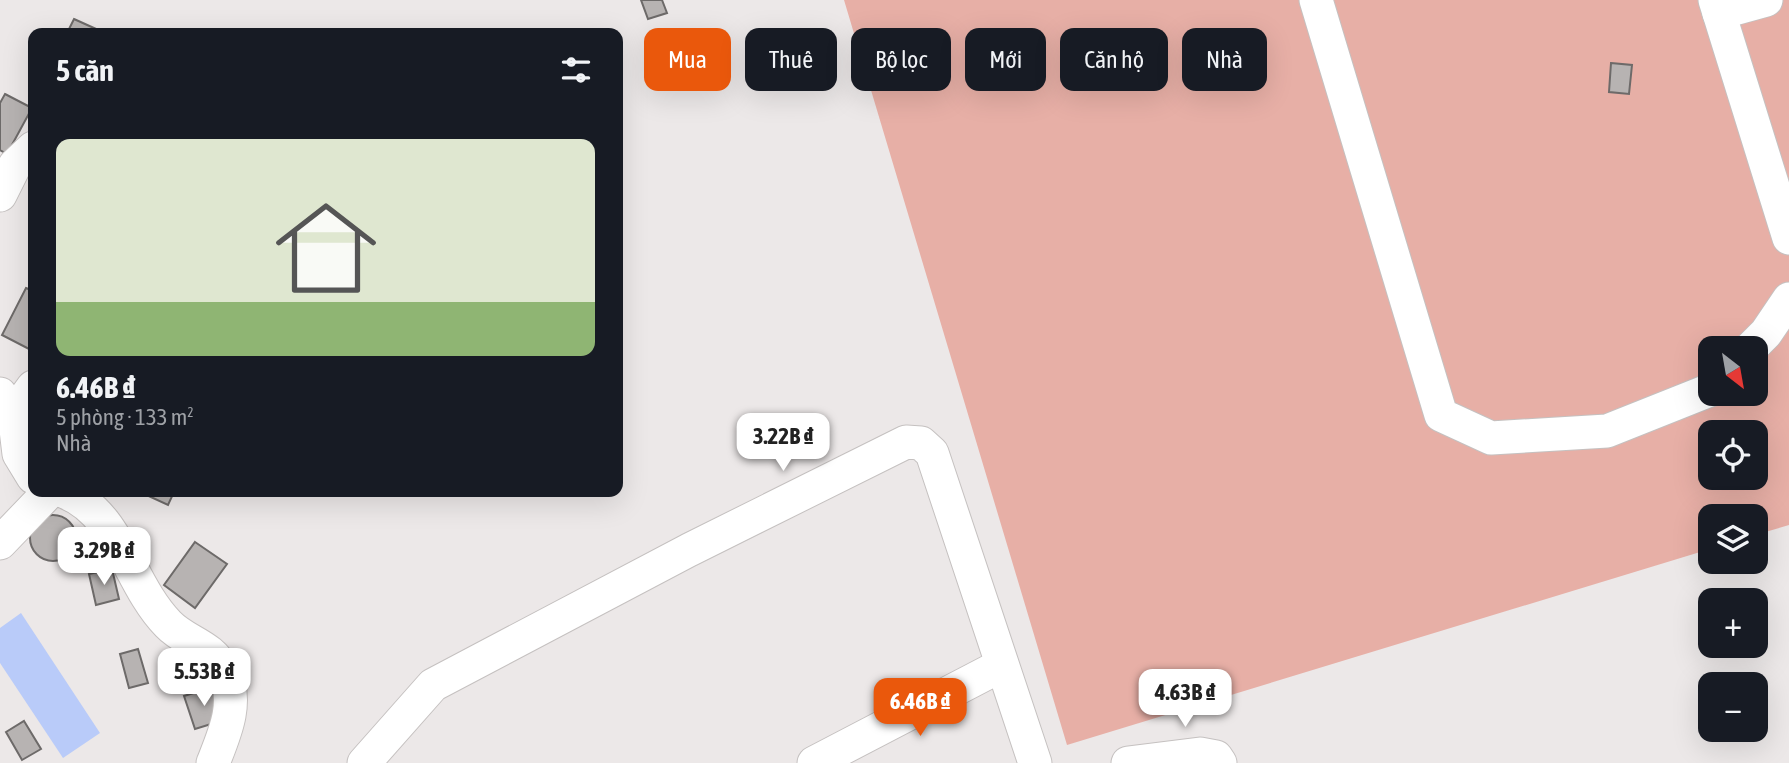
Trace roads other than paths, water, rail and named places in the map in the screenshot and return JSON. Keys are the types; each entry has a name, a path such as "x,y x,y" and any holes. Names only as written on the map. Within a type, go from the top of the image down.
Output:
{"street":[{"path":"1316,0 1441,415 1491,438 1607,431 1698,395"},
{"path":"1766,0 1717,6 1789,238"},
{"path":"0,195 16,165 28,153"},
{"path":"1763,336 1789,299"},
{"path":"16,398 19,454 28,469"},
{"path":"364,763 433,685 689,550 906,442 921,443 932,453 1035,763"},
{"path":"0,543 44,497"},
{"path":"81,497 111,529 132,574 156,610 170,626 212,651 224,671 231,693 231,712 214,763"},
{"path":"814,763 1002,665"},
{"path":"1128,763 1200,754 1216,757 1220,763"}],"water":[{"path":"21,613 100,733 63,758 0,663 0,628"}]}
